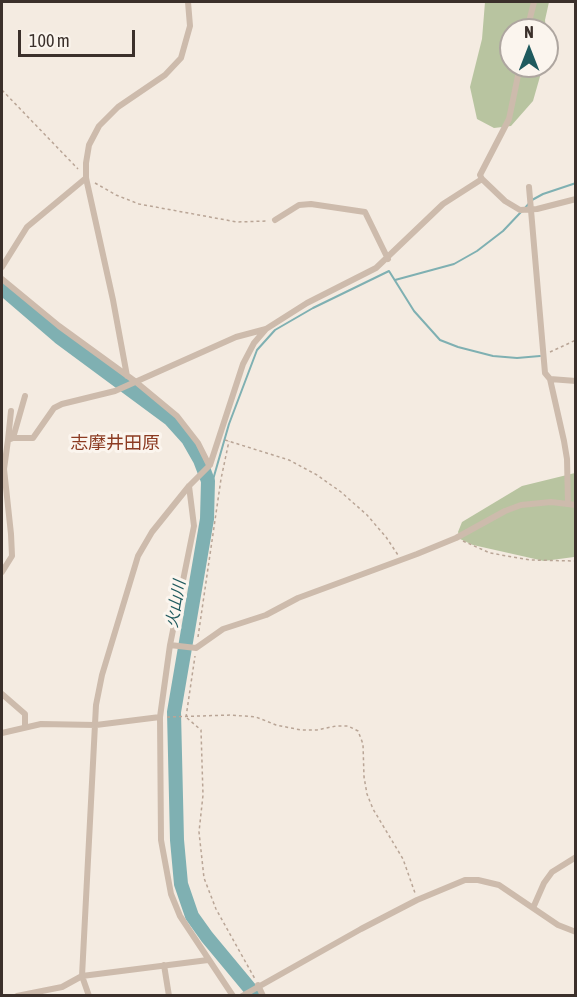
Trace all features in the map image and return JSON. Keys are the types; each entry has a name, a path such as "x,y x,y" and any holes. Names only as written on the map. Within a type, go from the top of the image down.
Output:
{"street":[{"path":"127,376 86,178 86,163 89,145 99,126 117,107 165,75 182,58 190,26 188,2"},
{"path":"530,18 534,2"},
{"path":"518,78 509,119 480,175 514,208 520,210 531,210 576,198"},
{"path":"2,267 27,227 86,178"},
{"path":"89,996 82,976 96,705 102,675 138,556 152,532 189,486 210,465 243,364 254,343 266,329 307,303 376,268 443,204 482,179"},
{"path":"529,187 545,373 550,379 567,459 568,504"},
{"path":"276,220 299,205 311,204 365,212 388,259"},
{"path":"2,279 59,326 136,382 177,416 198,443 210,465"},
{"path":"10,439 33,438 54,408 62,404 115,391 236,337 266,329"},
{"path":"550,379 576,381"},
{"path":"2,572 12,556 3,469 10,439 25,396"},
{"path":"10,439 11,411"},
{"path":"189,486 194,526 162,717 159,803 165,869 171,894 180,916 233,996"},
{"path":"173,646 194,648 223,629 266,615 298,598 456,538 491,518 521,506 551,502 576,505"},
{"path":"2,694 25,714 25,727"},
{"path":"2,732 41,724 96,725 162,717"},
{"path":"533,908 544,883 552,872 576,857"},
{"path":"242,996 417,900 465,880 478,880 499,885 558,925 576,932"},
{"path":"17,996 62,987 82,976 208,960"},
{"path":"164,965 168,996"},
{"path":"257,986 263,996"}],"path":[{"path":"2,90 86,178 116,195 139,204 237,222 276,220"},
{"path":"544,355 576,340"},
{"path":"184,717 230,441 289,460 317,475 367,515 386,537 401,560"},
{"path":"456,538 490,554 531,560 576,561"},
{"path":"162,717 231,715 256,717 276,725 301,730 348,726 358,731 363,744 364,777 368,795 373,809 403,859 417,900"},
{"path":"184,717 201,730 203,795 200,832 204,878 216,909 257,986"}],"green space":[{"path":"485,2 549,2 545,18 499,18 499,78 540,78 533,101 511,126 494,128 477,119 470,87 482,39"},
{"path":"575,473 574,557 544,561 473,545 460,539 458,532 462,522 522,486"}],"waterway":[{"path":"525,208 532,200 543,194 576,183"},
{"path":"395,280 454,264 477,251 503,231 521,212"},
{"path":"208,497 229,424 257,350 275,330 313,308 389,271 414,311 440,340 493,356 517,358 540,356"},
{"name":"火山川","path":"2,288 59,337 170,419 188,439 200,460 208,481 207,519 174,712 177,840 181,884 192,916 256,996"}],"district":[{"name":"志摩井田原","path":"115,443"}]}
